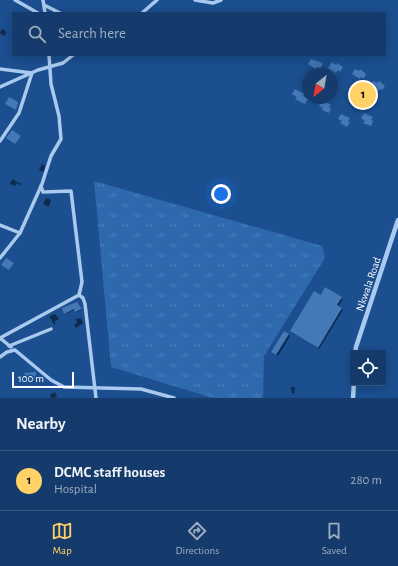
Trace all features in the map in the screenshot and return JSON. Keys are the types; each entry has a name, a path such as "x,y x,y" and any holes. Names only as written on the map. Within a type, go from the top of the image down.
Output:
{"street":[{"path":"15,0 36,12"},
{"path":"43,0 45,12"},
{"path":"143,12 157,0"},
{"path":"195,0 213,3 221,0"},
{"path":"44,5 58,12"},
{"path":"0,258 20,233 41,186 51,156 61,139 59,116 51,84 49,56"},
{"path":"0,87 32,73 63,63 72,56"},
{"path":"0,69 32,73"},
{"path":"0,141 19,114 32,73"},
{"path":"41,186 43,192 71,191 82,282 79,295 0,338 57,384 69,387 141,389 174,398"},
{"name":"Nkwala Road","path":"356,350 398,220"},
{"path":"0,225 20,233"},
{"path":"79,295 83,298 85,304 96,398"},
{"path":"9,346 51,329"},
{"path":"0,357 7,352 15,350"},
{"path":"353,398 354,386"}],"green space":[{"path":"94,181 322,246 325,258 264,356 263,398 213,398 111,367"}],"building":[{"path":"311,59 323,64 320,68 314,68 308,64"},
{"path":"332,62 343,67 340,72 338,68 328,68"},
{"path":"355,69 359,71 360,69 366,74 364,79 361,77 360,79 352,74"},
{"path":"373,81 378,83 379,81 385,86 382,90 380,89 378,91 370,86"},
{"path":"295,89 302,93 302,102 295,99 297,97 292,94"},
{"path":"9,97 18,102 16,110 5,104"},
{"path":"320,104 329,104 331,105 329,107 331,109 329,113 322,110 323,108 319,106"},
{"path":"364,113 373,117 371,120 373,121 371,126 363,123 365,121 361,118"},
{"path":"341,114 350,118 348,121 350,122 347,127 340,123 342,121 338,119"},
{"path":"12,130 21,136 15,144 6,138"},
{"path":"6,258 14,263 9,270 1,265"},
{"path":"325,287 342,297 337,305 342,308 318,348 290,331 314,291 321,295"},
{"path":"77,302 82,309 75,312 74,309 64,314 62,308"},
{"path":"284,331 289,334 276,355 271,352"},
{"path":"36,372 36,381 27,381 24,373"}],"place":[{"name":"DCMC staff houses","path":"363,95"}]}
